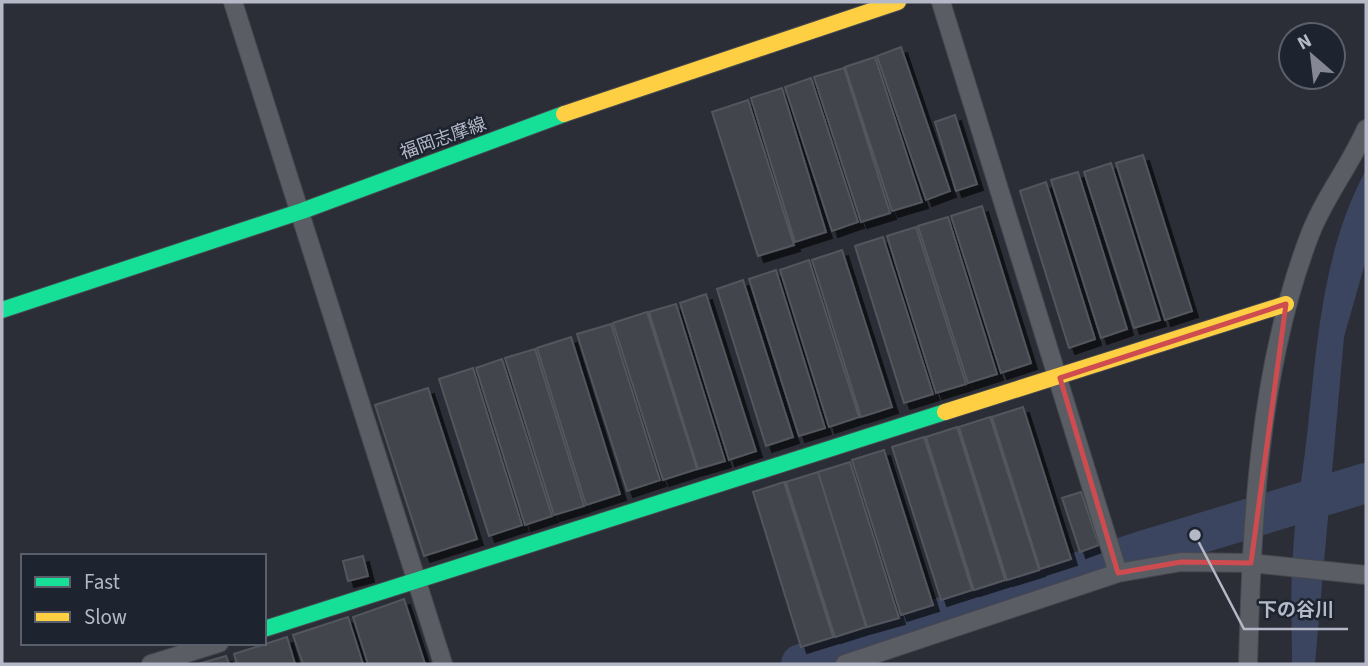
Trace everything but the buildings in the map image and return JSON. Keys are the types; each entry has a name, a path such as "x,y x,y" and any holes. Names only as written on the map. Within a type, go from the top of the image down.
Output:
{"street":[{"path":"233,2 302,211 415,583 443,664"},
{"name":"福岡志摩線","path":"2,310 302,211 617,94 898,2"},
{"path":"940,2 1060,378 1117,571"},
{"path":"1248,664 1258,564 1254,530 1255,500 1286,304 1310,234 1366,129"},
{"path":"266,628 1286,304"},
{"path":"845,664 1117,571 1181,562 1258,564 1366,575"},
{"path":"151,664 213,645"}],"highlighted area":[{"path":"1286,304 1251,563 1181,562 1118,573 1060,378"}],"water":[{"path":"1366,170 1366,260 1344,337 1315,664 1292,664 1294,537 1318,333 1340,233"}],"waterway":[{"path":"801,664 1139,552 1366,483"}],"traffic: fast":[{"path":"2,310 302,211 564,114"},
{"path":"266,628 945,412"}],"traffic: slow":[{"path":"564,114 898,2"},
{"path":"945,412 1286,304"}],"place":[{"name":"下の谷川","path":"1195,535"}]}
